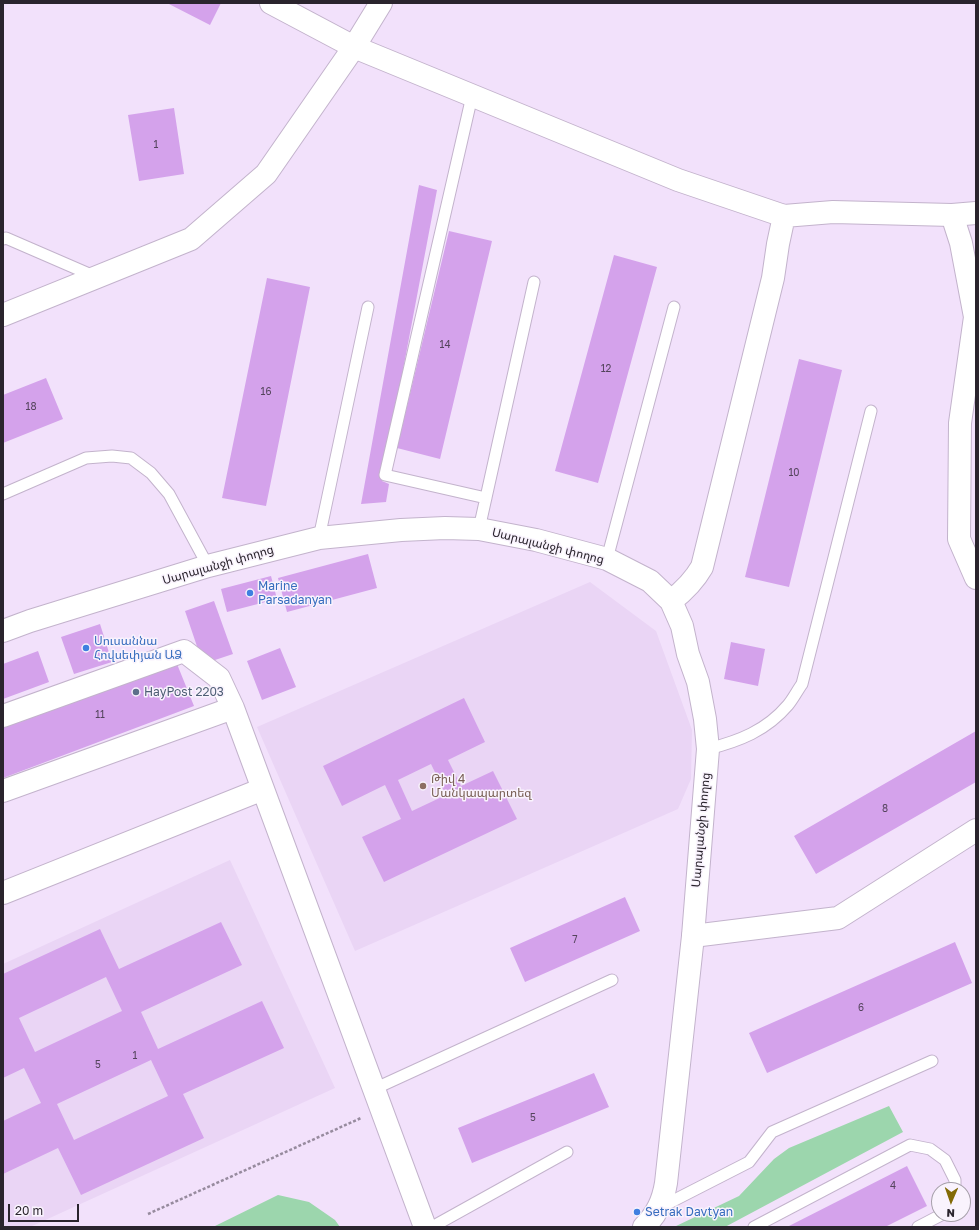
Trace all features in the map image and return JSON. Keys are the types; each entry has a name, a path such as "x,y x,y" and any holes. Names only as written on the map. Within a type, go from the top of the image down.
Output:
{"street":[{"path":"271,3 354,47 472,96 678,180 784,216 833,212 976,214"},
{"path":"3,315 191,239 266,174 354,47 381,3"},
{"path":"952,214 961,243 975,316 960,423 959,539 976,578"},
{"path":"671,601 684,591 702,567 773,278 784,216"},
{"name":"Սարալանջի փողոց","path":"3,631 30,621 208,566 319,538 400,530 445,528 479,529 536,540 607,559 650,581 671,601 682,626 688,654 698,682 705,720 708,749 693,936 666,1184 659,1208 652,1219 644,1227"},
{"path":"3,716 184,652 219,678 233,708 425,1227"},
{"path":"3,791 233,708"},
{"path":"3,893 263,789"},
{"path":"693,936 838,918 976,830"}],"lane":[{"path":"472,96 385,475 486,498"},
{"path":"3,239 6,238 96,277"},
{"path":"479,529 534,282"},
{"path":"319,538 368,307"},
{"path":"607,559 674,307"},
{"path":"708,749 746,737 767,725 788,705 802,684 871,411"},
{"path":"3,494 86,458 112,456 131,458 151,473 169,494 208,566"},
{"path":"374,1088 612,980"},
{"path":"659,1208 749,1162 772,1132 932,1061"},
{"path":"754,1227 910,1145 930,1149 945,1160 955,1182"},
{"path":"432,1227 567,1152"},
{"path":"918,1227 931,1220"}],"path":[{"path":"148,1214 381,1109"}],"shaded area":[{"path":"590,582 656,631 692,730 691,779 678,809 355,951 257,727"},
{"path":"230,860 335,1088 30,1227 3,1227 3,964"}],"green space":[{"path":"889,1106 903,1132 725,1227 674,1227 739,1196 774,1159 789,1148"},
{"path":"278,1195 309,1202 335,1220 340,1227 213,1227"}],"building":[{"path":"167,3 221,3 210,25"},
{"path":"174,108 184,174 139,181 128,115"},
{"path":"419,185 437,190 382,481 389,484 386,502 361,504"},
{"path":"449,231 492,241 440,459 397,448"},
{"path":"614,255 657,267 598,483 555,471"},
{"path":"267,278 310,287 266,506 222,498"},
{"path":"799,359 842,370 789,587 745,577"},
{"path":"46,378 63,419 3,443 3,395"},
{"path":"368,554 377,588 287,612 278,578"},
{"path":"271,576 277,599 227,612 221,589"},
{"path":"214,601 233,654 203,664 185,611"},
{"path":"100,624 112,662 74,674 61,637"},
{"path":"731,642 765,649 758,686 724,679"},
{"path":"280,648 296,687 262,700 247,661"},
{"path":"38,651 49,682 3,699 3,664"},
{"path":"177,664 194,706 3,778 3,725"},
{"path":"464,698 485,742 448,760 461,786 493,771 517,819 384,882 362,837 401,819 385,785 342,806 323,766","holes":["431,764 446,795 412,811 398,780"]},
{"path":"976,731 976,782 816,874 794,836"},
{"path":"625,897 640,931 525,982 510,948"},
{"path":"221,922 242,965 141,1012 158,1049 262,1001 284,1048 183,1094 204,1138 81,1195 58,1148 3,1174 3,1121 41,1103 24,1068 3,1078 3,974 100,929 119,969","holes":["106,977 122,1011 35,1052 19,1018","151,1060 168,1096 74,1140 57,1104"]},
{"path":"955,942 972,983 767,1073 749,1033"},
{"path":"594,1073 609,1107 472,1163 458,1128"},
{"path":"907,1166 927,1206 885,1227 787,1227"}],"place":[{"name":"Marine Parsadanyan","path":"250,593"},
{"name":"Սուսաննա Հովսեփյան ԱՁ","path":"86,648"},
{"name":"HayPost 2203","path":"136,692"},
{"name":"Թիվ 4 Մանկապարտեզ","path":"423,786"},
{"name":"Setrak Davtyan","path":"637,1212"}]}
